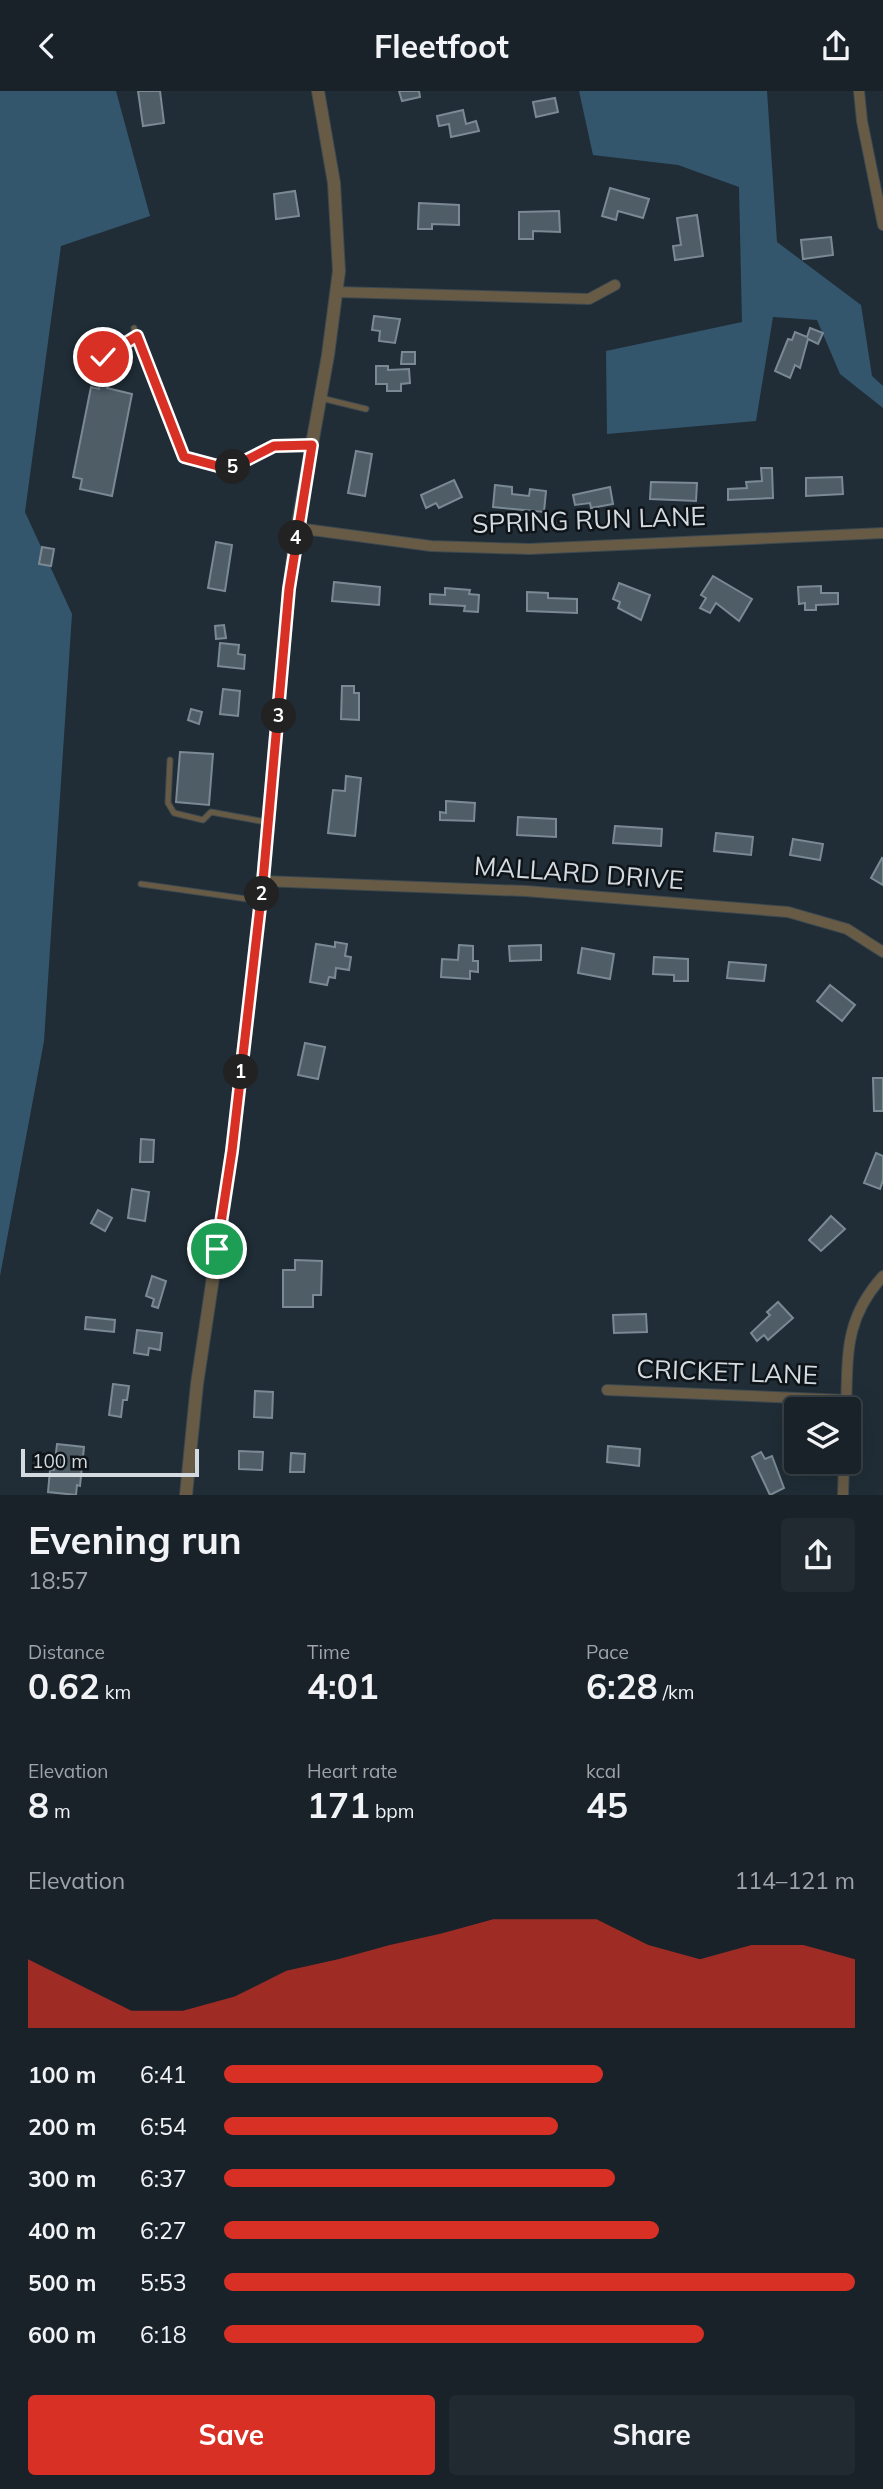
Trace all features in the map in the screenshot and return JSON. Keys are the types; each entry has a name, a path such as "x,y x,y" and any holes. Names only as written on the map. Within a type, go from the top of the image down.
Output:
{"street":[{"path":"186,1495 197,1384 232,1151 261,901 289,589 337,292 339,250 334,183 318,91"},
{"path":"859,91 862,121 883,225"},
{"path":"337,292 589,299 615,285"},
{"name":"SPRING RUN LANE","path":"297,528 431,546 529,549 883,533"},
{"name":"MALLARD DRIVE","path":"263,881 526,891 776,910 818,918 848,929 883,952"},
{"path":"847,1397 853,1319 861,1303 883,1276"},
{"name":"CRICKET LANE","path":"607,1390 784,1401"},
{"path":"843,1495 844,1474"}],"lane":[{"path":"134,328 184,457 229,469 274,446 312,445"},
{"path":"103,357 137,336"},
{"path":"321,398 366,409"},
{"path":"170,760 168,803 174,813 203,820 211,812 269,822"},
{"path":"141,884 261,901"}],"shaded area":[{"path":"0,91 116,91 150,216 61,246 25,512 72,614 44,1041 0,1276"},
{"path":"579,91 767,91 777,242 861,305 872,376 883,386 883,408 840,374 817,320 773,317 756,421 607,434 606,351 742,322 739,187 678,165 593,155"}],"building":[{"path":"138,91 160,91 164,123 143,126"},
{"path":"399,91 419,91 420,97 402,101"},
{"path":"555,98 558,112 536,117 533,102"},
{"path":"463,110 466,124 476,121 479,131 451,137 449,124 439,126 437,116"},
{"path":"610,188 649,199 643,218 618,211 616,220 602,216"},
{"path":"295,191 299,216 276,219 274,194"},
{"path":"419,203 459,205 459,225 432,224 432,229 418,229"},
{"path":"559,211 560,232 533,231 533,239 519,239 519,212"},
{"path":"697,215 703,256 675,260 673,246 681,245 677,218"},
{"path":"831,237 833,255 803,259 801,240"},
{"path":"374,316 400,319 395,343 379,341 380,331 372,330"},
{"path":"810,328 823,333 818,344 808,339 800,368 795,365 790,378 775,371 788,339 792,340 795,332 807,337"},
{"path":"402,352 415,352 415,364 401,364"},
{"path":"376,366 388,366 388,370 409,369 410,383 401,384 401,391 387,391 387,384 376,384"},
{"path":"100,383 108,384 107,388 132,394 112,496 80,489 82,479 73,477 91,387 99,389"},
{"path":"356,451 372,454 365,496 348,493"},
{"path":"761,468 772,468 773,498 728,500 728,489 747,488 746,482 762,481"},
{"path":"842,477 843,494 806,496 806,478"},
{"path":"454,480 462,497 439,508 436,503 426,508 421,495"},
{"path":"651,482 697,483 696,501 650,499"},
{"path":"495,485 512,487 512,494 529,496 530,489 546,491 544,512 493,507"},
{"path":"610,487 613,504 591,508 590,503 575,505 573,495"},
{"path":"216,542 232,545 225,591 208,588"},
{"path":"42,547 54,549 51,566 39,564"},
{"path":"713,576 752,599 739,621 716,603 710,613 700,608 706,598 701,595"},
{"path":"334,582 380,587 379,605 332,601"},
{"path":"619,583 650,595 641,620 618,608 620,602 613,599"},
{"path":"821,586 821,593 838,593 838,604 816,605 816,610 805,610 805,603 799,604 798,587"},
{"path":"445,588 470,590 469,594 479,595 478,612 464,611 465,606 430,604 430,594 445,595"},
{"path":"527,592 548,593 548,598 577,599 577,613 527,611"},
{"path":"224,625 226,638 216,639 215,626"},
{"path":"220,643 239,645 238,654 245,655 244,669 218,666"},
{"path":"342,686 354,686 354,693 359,693 359,720 341,719"},
{"path":"223,689 240,691 238,716 220,714"},
{"path":"191,709 202,712 199,724 188,720"},
{"path":"180,752 213,754 209,805 176,802"},
{"path":"346,776 361,778 355,836 328,833 333,790 345,791"},
{"path":"446,801 475,803 474,821 440,820 440,812 446,813"},
{"path":"518,817 556,819 556,837 517,835"},
{"path":"615,826 662,829 661,846 613,843"},
{"path":"716,833 753,837 751,855 714,851"},
{"path":"793,839 823,844 820,860 790,855"},
{"path":"883,859 883,885 871,878"},
{"path":"335,942 347,944 345,956 351,957 349,970 336,968 335,978 329,977 327,985 310,982 316,944 335,947"},
{"path":"459,945 473,946 473,961 478,961 478,972 470,971 470,979 441,977 442,959 458,960"},
{"path":"541,945 541,960 510,961 509,946"},
{"path":"582,948 614,954 610,979 578,973"},
{"path":"654,957 688,959 688,981 674,981 674,975 653,974"},
{"path":"729,962 766,965 764,981 727,978"},
{"path":"830,985 855,1005 842,1021 817,1001"},
{"path":"305,1043 325,1047 318,1079 298,1075"},
{"path":"873,1078 883,1078 883,1111 874,1111"},
{"path":"141,1139 154,1140 153,1162 140,1162"},
{"path":"876,1153 883,1156 883,1180 880,1189 864,1183"},
{"path":"132,1189 149,1192 145,1221 128,1218"},
{"path":"98,1210 112,1218 105,1231 91,1223"},
{"path":"831,1216 845,1229 821,1251 809,1240"},
{"path":"295,1260 322,1261 321,1295 313,1295 313,1307 283,1307 283,1270 295,1270"},
{"path":"152,1276 166,1281 158,1308 152,1306 154,1299 146,1296"},
{"path":"778,1302 793,1318 768,1340 764,1335 757,1341 751,1333 770,1315 767,1312"},
{"path":"646,1314 647,1332 614,1333 613,1315"},
{"path":"86,1317 115,1320 114,1332 85,1329"},
{"path":"137,1330 162,1333 160,1350 149,1348 148,1355 134,1353"},
{"path":"113,1384 129,1386 127,1400 123,1400 121,1417 109,1415"},
{"path":"255,1391 273,1392 272,1418 254,1417"},
{"path":"57,1444 84,1447 80,1486 77,1485 76,1495 48,1492"},
{"path":"608,1446 640,1449 639,1466 607,1462"},
{"path":"239,1451 263,1452 262,1470 239,1469"},
{"path":"761,1452 765,1459 772,1456 784,1488 770,1495 752,1457"},
{"path":"291,1453 305,1454 304,1472 290,1472"}],"route":[{"path":"103,357 137,336 184,457 229,469 274,446 312,445 289,589 263,881 232,1151 217,1249"}]}
